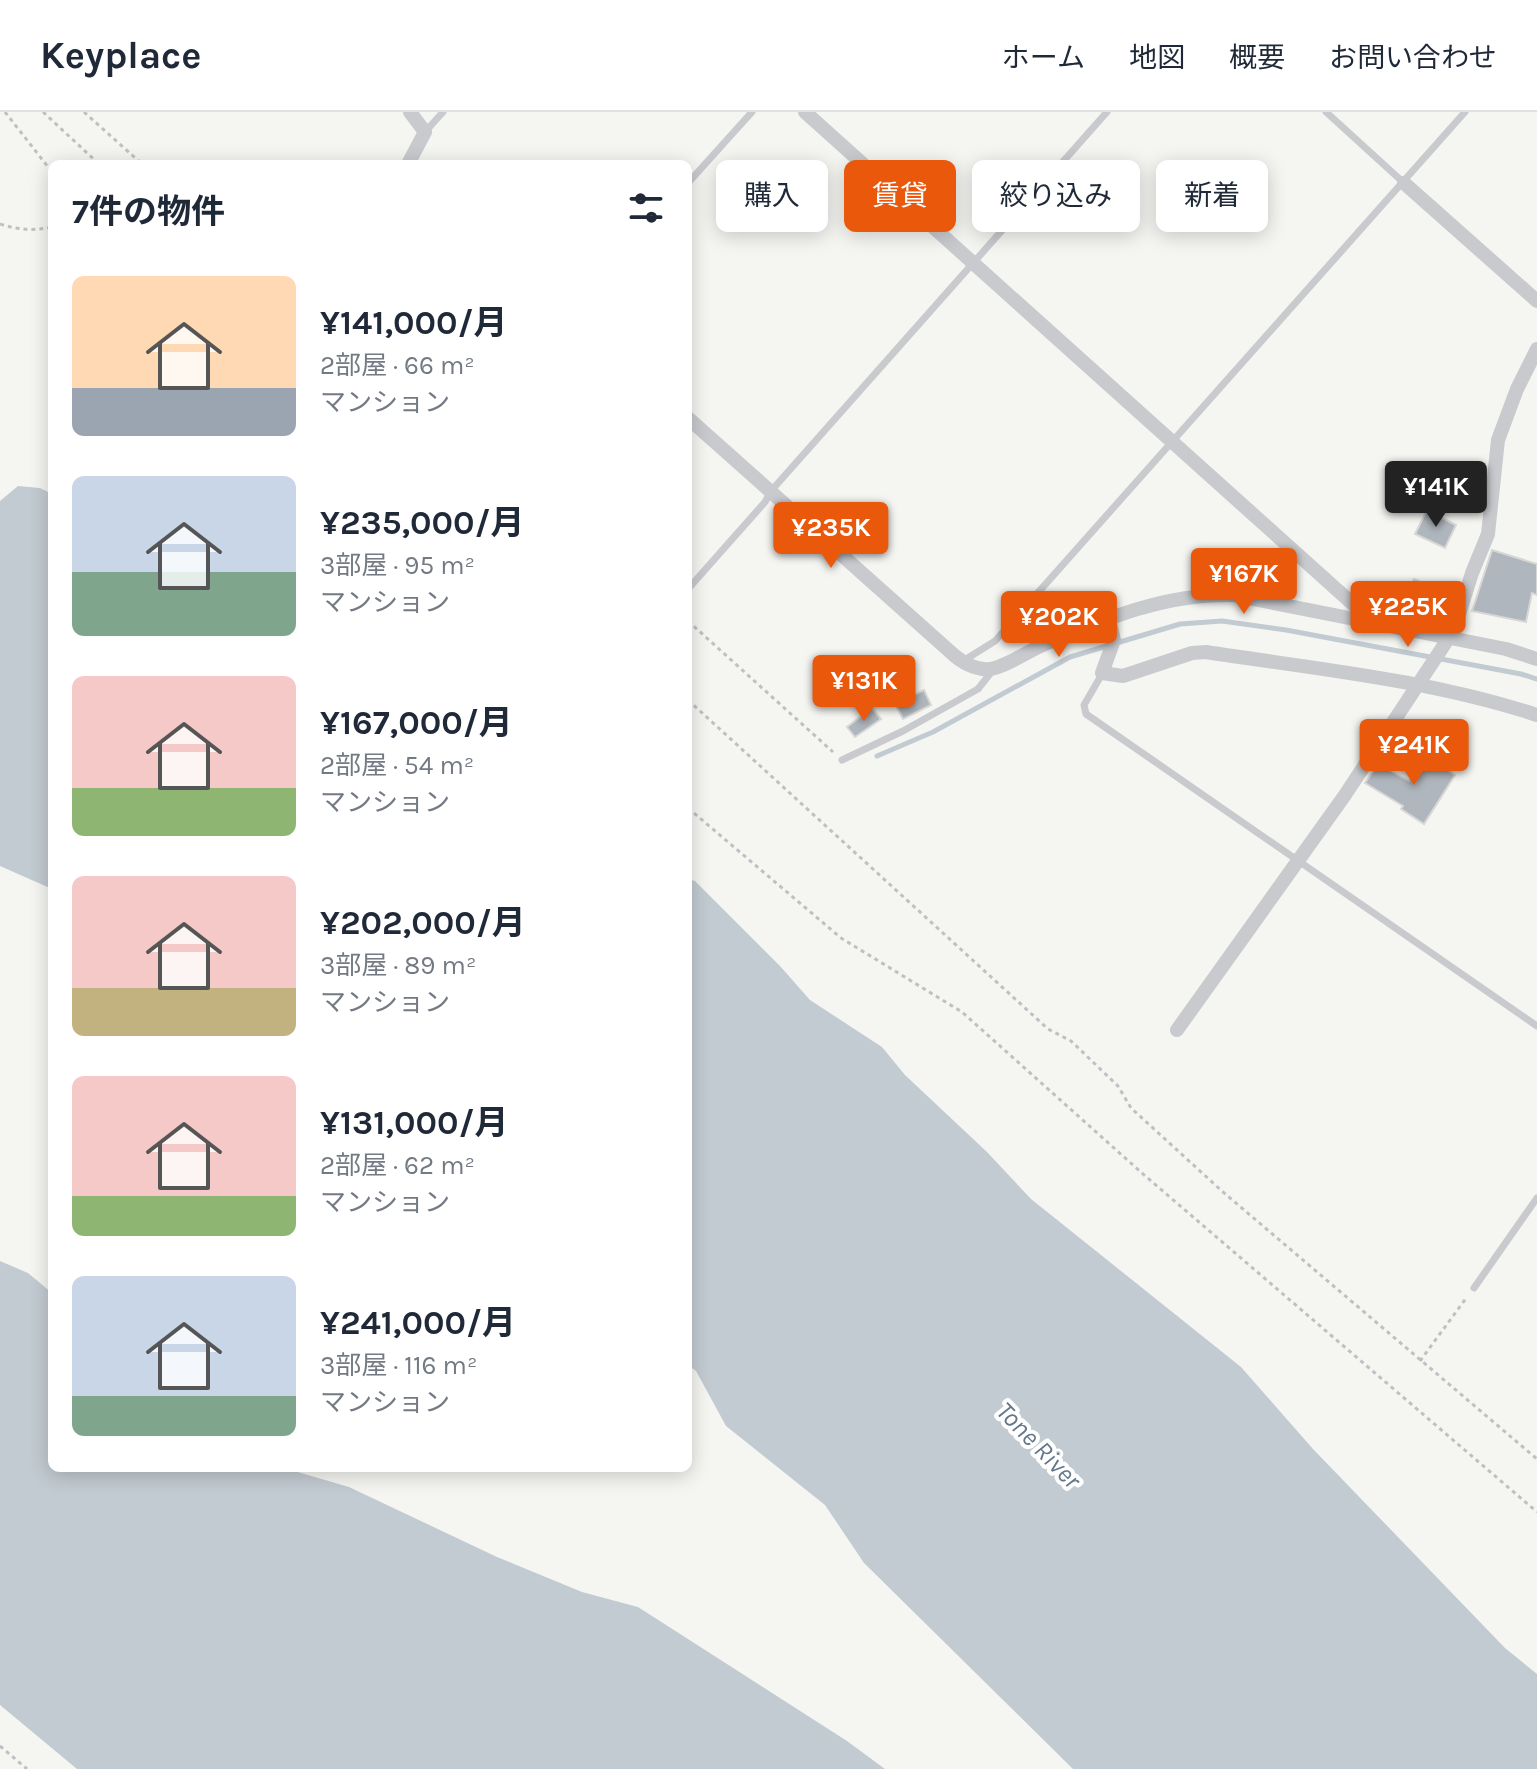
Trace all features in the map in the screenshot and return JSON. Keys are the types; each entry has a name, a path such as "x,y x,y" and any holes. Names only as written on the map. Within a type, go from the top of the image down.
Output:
{"street":[{"path":"410,112 425,132 410,160"},
{"path":"805,112 1375,623"},
{"path":"1404,183 1537,301"},
{"path":"1177,1030 1298,860 1454,630 1488,534 1498,440 1517,389 1537,349"},
{"path":"692,422 962,662 978,668 995,668 1139,606 1206,594 1233,595 1506,649 1537,659"},
{"path":"1109,620 1114,640 1102,673 1123,676 1192,653 1206,652 1418,684 1537,715"}],"lane":[{"path":"425,132 443,112"},
{"path":"692,179 752,112"},
{"path":"692,584 1107,112"},
{"path":"1326,112 1404,183"},
{"path":"962,662 995,641 1465,112"},
{"path":"842,760 903,731 978,689 995,668"},
{"path":"1102,673 1084,705 1086,714 1537,1026"},
{"path":"1474,1288 1537,1198"}],"path":[{"path":"5,112 48,167"},
{"path":"43,112 95,160"},
{"path":"84,112 138,160"},
{"path":"0,224 19,230 48,228"},
{"path":"692,625 842,760"},
{"path":"692,704 1048,1029 1071,1041 1118,1086 1131,1108 1211,1181 1537,1459"},
{"path":"692,811 841,938 962,1012 1154,1184 1537,1512"},
{"path":"1420,1361 1474,1288"},
{"path":"0,1746 27,1769"}],"water":[{"path":"18,486 48,492 48,887 0,866 0,501"},
{"name":"Tone River","path":"692,880 780,966 810,1000 882,1047 905,1075 987,1152 1031,1199 1241,1367 1313,1449 1505,1648 1537,1674 1537,1769 1073,1769 864,1563 825,1505 726,1426 692,1368"},
{"path":"0,1261 28,1273 48,1290 48,1472 298,1472 349,1487 497,1557 582,1592 638,1607 847,1741 885,1769 77,1769 0,1705"}],"building":[{"path":"1427,510 1456,525 1445,548 1415,534"},
{"path":"1492,550 1537,564 1537,595 1532,593 1526,622 1472,611"},
{"path":"1414,579 1444,593 1435,612 1405,598"},
{"path":"924,690 931,705 903,719 895,704"},
{"path":"872,708 881,719 855,737 847,727"},
{"path":"1427,756 1449,767 1447,769 1455,775 1424,824 1401,809 1403,806 1365,783 1376,767 1380,769 1382,766 1409,781"}],"waterway":[{"path":"877,756 933,732 1070,657 1180,624 1222,621 1286,630 1537,679"}]}
